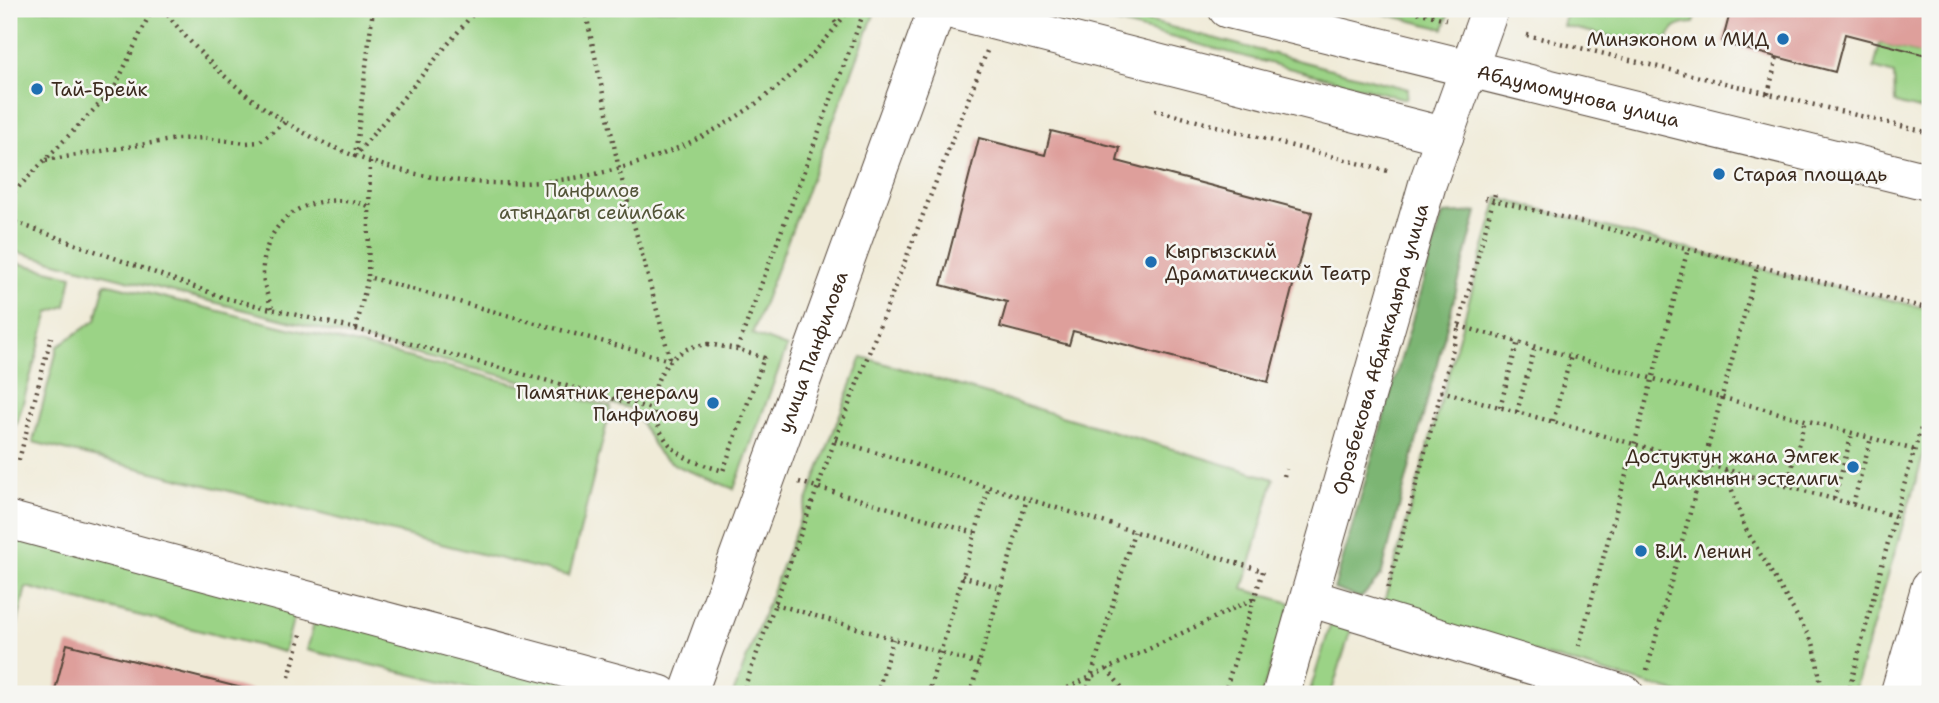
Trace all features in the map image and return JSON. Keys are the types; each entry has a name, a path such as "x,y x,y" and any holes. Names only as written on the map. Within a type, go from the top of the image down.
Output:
{"street":[{"name":"улица Панфилова","path":"688,694 937,9"},
{"path":"947,9 1445,136"},
{"name":"Абдумомунова улица","path":"1227,9 1930,183"},
{"name":"Орозбекова Абдыкадыра улица","path":"1281,694 1428,182 1490,9"},
{"path":"9,520 133,546 311,601 484,642 660,694"},
{"path":"1899,694 1930,587"},
{"path":"1310,598 1570,677 1634,688"}],"path":[{"path":"9,196 114,89 152,9"},
{"path":"163,9 193,47 236,87 285,122 319,141 370,162 410,174 494,184 579,179 620,170 702,137 740,115 784,81 838,26 849,9"},
{"path":"355,156 373,9"},
{"path":"355,156 477,9"},
{"path":"585,9 620,170 670,360"},
{"path":"827,9 838,26"},
{"path":"737,349 865,9"},
{"path":"1404,9 1446,19"},
{"path":"1433,9 1437,17"},
{"path":"1527,35 1930,133"},
{"path":"1533,50 1536,37"},
{"path":"742,694 835,440 990,45"},
{"path":"1769,94 1777,57"},
{"path":"1155,110 1388,171"},
{"path":"46,159 177,139 259,142 285,122"},
{"path":"356,329 368,276 370,162"},
{"path":"1387,590 1496,190"},
{"path":"1485,198 1930,309"},
{"path":"273,309 265,289 263,268 267,248 276,229 300,209 329,199 349,200 369,206"},
{"path":"9,220 225,298 356,329 652,409"},
{"path":"1570,677 1688,249"},
{"path":"1634,688 1703,463 1757,268"},
{"path":"368,276 670,360"},
{"path":"1460,326 1915,450"},
{"path":"19,460 51,337"},
{"path":"1500,407 1518,341"},
{"path":"708,344 737,349 764,358 723,471 675,451 658,430 652,409 655,382 670,360 688,348 708,344"},
{"path":"1517,412 1535,346"},
{"path":"1553,421 1571,356"},
{"path":"1441,391 1895,516"},
{"path":"1848,694 1895,516 1930,398"},
{"path":"1787,486 1805,420"},
{"path":"1834,499 1852,433"},
{"path":"1853,504 1871,438"},
{"path":"835,440 1263,571 1224,694"},
{"path":"1284,476 1286,469"},
{"path":"1725,469 1745,528 1813,643 1824,694"},
{"path":"799,482 975,533"},
{"path":"928,694 989,488"},
{"path":"970,694 1027,499"},
{"path":"1086,694 1134,532"},
{"path":"962,576 1001,588"},
{"path":"1055,694 1254,599"},
{"path":"289,677 311,601"},
{"path":"775,604 979,664"},
{"path":"877,694 893,639"},
{"path":"1107,669 1127,694"}],"green space":[{"name":"Панфилов атындагы сейилбак","path":"9,9 876,9 752,334 787,347 734,489 677,466 659,454 633,409 9,250"},
{"path":"1064,9 1102,9 1408,89 1406,99"},
{"path":"1365,9 1450,9 1444,29"},
{"path":"1567,9 1698,9 1694,23 1674,29 1663,48 1563,26"},
{"path":"1880,43 1930,56 1930,112 1895,103 1894,74 1874,68"},
{"path":"1498,198 1804,280 1930,309 1930,433 1853,694 1682,694 1382,609"},
{"path":"1477,212 1381,576 1361,598 1334,589 1443,214"},
{"path":"9,261 72,276 66,306 49,312 17,423 9,433"},
{"path":"105,283 611,407 569,576 33,442 58,346 96,320"},
{"path":"862,357 1274,479 1243,589 1291,603 1262,694 733,694"},
{"path":"9,528 298,603 284,652 26,587 9,659"},
{"path":"317,612 627,694 494,694 307,650"},
{"path":"1333,617 1353,623 1331,694 1309,694"}],"building":[{"name":"Минэконом и МИД","path":"1731,9 1930,9 1930,56 1845,34 1835,72 1722,43"},
{"path":"1051,131 1120,148 1117,161 1312,212 1268,382 1073,331 1069,345 1000,327 1007,302 941,285 979,138 1045,155"},
{"path":"67,644 262,693 262,694 54,694"}],"place":[{"name":"Минэконом и МИД","path":"1783,39"},
{"name":"Тай-Брейк","path":"37,89"},
{"name":"Старая площадь","path":"1719,174"},
{"name":"Кыргызский Драматический Театр","path":"1151,262"},
{"name":"Памятник генералу Панфилову","path":"713,403"},
{"name":"Достуктун жана Эмгек Даңкынын эстелиги","path":"1853,467"},
{"name":"В.И. Ленин","path":"1641,551"}]}
